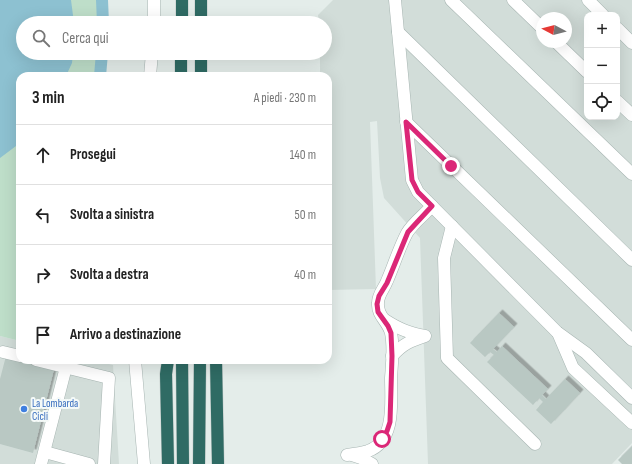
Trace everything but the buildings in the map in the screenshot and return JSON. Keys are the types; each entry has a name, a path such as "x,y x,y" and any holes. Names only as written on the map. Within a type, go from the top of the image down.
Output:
{"highway":[{"path":"182,0 182,16"},
{"path":"201,16 202,0"},
{"path":"181,72 182,60"},
{"path":"201,60 201,72"},
{"path":"167,364 166,374 168,464"},
{"path":"182,364 183,464"},
{"path":"199,464 200,364"},
{"path":"216,364 218,464"}],"street":[{"path":"154,0 154,16"},
{"path":"395,0 412,180 418,192 557,332 586,353 632,398"},
{"path":"451,0 632,174"},
{"path":"513,0 536,22"},
{"path":"588,0 600,12"},
{"path":"620,31 632,43"},
{"path":"398,32 632,260"},
{"path":"562,48 584,69"},
{"path":"150,72 151,60"},
{"path":"620,104 632,115"},
{"path":"406,122 632,340"},
{"path":"372,464 361,458 344,455 372,449 380,443 387,431 390,417 392,356 391,333 378,312 377,304 379,296 387,283 408,232 432,206"},
{"path":"452,226 444,258 447,358 535,444"},
{"path":"384,320 398,329 410,334 425,336 410,341 400,347 392,356"},
{"path":"557,332 572,368 632,423"},
{"path":"3,352 16,355"},
{"path":"53,364 109,378 104,464"},
{"path":"135,364 144,464"},
{"path":"42,464 66,367"},
{"path":"45,452 89,464"}],"shaded area":[{"path":"333,0 632,0 632,443 612,464 428,464 420,238 384,198 380,178 377,121 370,122 376,289 332,290 332,72 320,72 320,60 332,60 332,16 318,15"},
{"path":"0,336 16,340 16,364 113,365 119,464 0,464"}],"green space":[{"path":"0,0 105,0 105,16 16,16 16,60 105,60 104,72 16,72 16,340 0,336"}],"water":[{"path":"0,0 71,0 73,16 16,16 16,60 72,60 72,63 68,72 16,72 16,146 0,158"}],"waterway":[{"path":"102,0 103,16"},
{"path":"100,72 101,60"}],"place":[{"name":"La Lombarda Cicli","path":"24,409"}],"route":[{"path":"382,439 390,422 392,356 391,333 378,312 377,304 379,296 387,283 408,232 432,206 418,192 412,180 406,122 451,166"}]}
